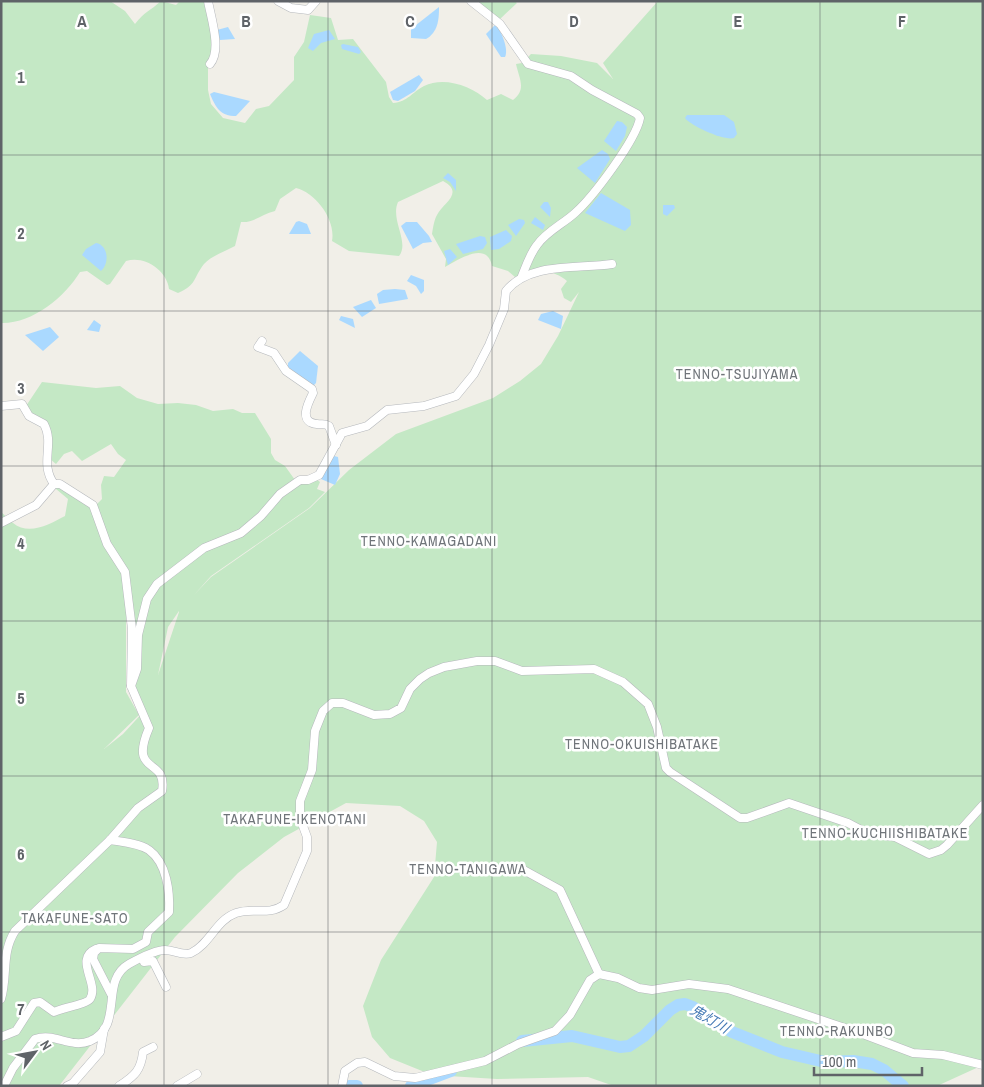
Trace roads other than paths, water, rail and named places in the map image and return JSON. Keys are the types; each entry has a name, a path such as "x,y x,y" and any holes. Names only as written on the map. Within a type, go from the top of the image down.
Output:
{"street":[{"path":"208,1 216,42 214,60 210,64"},
{"path":"278,1 300,11 308,10 316,1"},
{"path":"131,686 137,669 138,635 146,599 157,584 204,548 241,533 261,516 280,494 300,480 308,480 319,475 342,433 367,426 387,410 440,402 456,396 474,374 504,309 506,291 522,276 536,245 548,232 576,212 588,199 639,125 640,118 638,114 592,90 571,76 528,64 500,24 471,1"},
{"path":"522,276 546,270 612,264"},
{"path":"262,342 258,347 274,353 286,371 312,390 313,393 304,411 305,416 312,422 329,426 336,446"},
{"path":"1,406 22,404 29,416 44,424 48,436 46,469 54,484"},
{"path":"1,523 36,505 54,484 60,484 93,505 108,544 126,572 132,629 131,686 149,728 142,744 142,756 147,763 159,772 164,780 162,791 138,808 110,840 15,931 7,943 4,989 1,999"},
{"path":"72,1085 100,1052 105,1029 112,1012 114,982 121,970 142,958 163,950 184,954 191,953 206,942 223,921 238,912 270,912 284,905 306,851 307,837 300,818 300,801 312,770 313,740 323,711 327,706 338,702 374,715 390,714 401,708 410,689 420,678 444,667 487,660 522,671 594,669 611,675 634,690 648,704 658,727 666,768 740,818 747,818 790,803 848,823 867,833 895,837 929,854 941,850 947,845 983,804"},
{"path":"1,1037 16,1031 34,1003 40,1002 54,1012 69,1005 84,1004 92,994 86,961 89,954 99,948 139,947 146,942 148,932 169,912 170,897 166,878 149,850 138,845 110,840"},
{"path":"520,868 560,890 569,914 598,974"},
{"path":"99,948 94,952 93,959 106,980 112,996"},
{"path":"142,958 144,962 153,961 166,987"},
{"path":"342,1086 346,1071 357,1063 364,1062 394,1076 415,1078 485,1062 518,1044 547,1035 562,1024 590,980 598,974 612,976 639,988 652,990 689,984 728,989 860,1033 913,1053 943,1056 983,1065"},
{"path":"4,1086 13,1068 35,1039 48,1036 72,1044 79,1044 97,1037 105,1029"},
{"path":"119,1086 142,1066 144,1052 152,1047"},
{"path":"177,1086 197,1074"}],"water":[{"path":"439,7 438,21 433,33 426,39 411,38 411,29"},
{"path":"496,24 505,45 505,57 501,57 486,34"},
{"path":"228,27 235,39 220,40 217,30"},
{"path":"329,30 335,39 321,43 313,51 308,48 314,34"},
{"path":"341,45 358,47 361,52 359,54 342,49"},
{"path":"419,75 423,80 415,91 398,101 393,100 390,92"},
{"path":"214,92 250,101 236,116 226,115 214,103 210,94"},
{"path":"687,115 724,115 734,122 737,134 734,138 716,135 688,121 685,118"},
{"path":"617,121 622,122 627,127 625,136 616,151 604,141"},
{"path":"602,150 608,154 610,159 595,183 577,168"},
{"path":"448,173 456,180 456,191 450,182 443,178"},
{"path":"601,193 630,210 631,225 625,231 585,213"},
{"path":"544,202 548,202 551,208 550,217 540,207"},
{"path":"663,205 674,205 675,208 667,216 663,214"},
{"path":"535,217 545,225 543,230 531,223"},
{"path":"519,219 524,220 525,223 516,236 508,225"},
{"path":"299,221 307,224 311,234 289,234 296,222"},
{"path":"406,222 417,222 432,242 423,243 413,249 401,226"},
{"path":"506,230 512,236 511,241 499,249 491,250 490,237"},
{"path":"480,236 485,237 487,243 483,249 463,254 456,244"},
{"path":"96,243 103,247 107,259 101,271 82,255 86,249"},
{"path":"450,249 457,257 448,265 444,251"},
{"path":"411,275 424,280 424,291 421,294 416,286 407,281"},
{"path":"383,290 405,290 408,299 379,304 377,294"},
{"path":"371,300 376,308 362,317 353,307"},
{"path":"553,311 563,316 561,329 538,320 541,314"},
{"path":"341,316 353,319 355,328 339,320"},
{"path":"94,320 101,325 99,332 87,330"},
{"path":"50,327 59,337 43,351 25,335"},
{"path":"300,351 318,366 316,383 312,387 288,368 288,363"},
{"path":"334,456 338,457 340,474 335,485 321,479 328,463"}],"waterway":[{"name":"鬼灯川","path":"522,1041 572,1036 620,1047 629,1046 644,1036 670,1010 678,1005 685,1004 693,1007 732,1032 782,1052 825,1062 853,1061 872,1064 884,1070 903,1086"},
{"name":"鬼灯川","path":"411,1086 451,1071"},
{"name":"鬼灯川","path":"349,1086 357,1086"}],"district":[{"name":"TENNO-TSUJIYAMA","path":"737,374"},
{"name":"TENNO-KAMAGADANI","path":"429,541"},
{"name":"TENNO-OKUISHIBATAKE","path":"642,744"},
{"name":"TAKAFUNE-IKENOTANI","path":"295,819"},
{"name":"TENNO-KUCHIISHIBATAKE","path":"885,833"},
{"name":"TENNO-TANIGAWA","path":"468,869"},
{"name":"TAKAFUNE-SATO","path":"75,918"},
{"name":"TENNO-RAKUNBO","path":"837,1031"}]}
